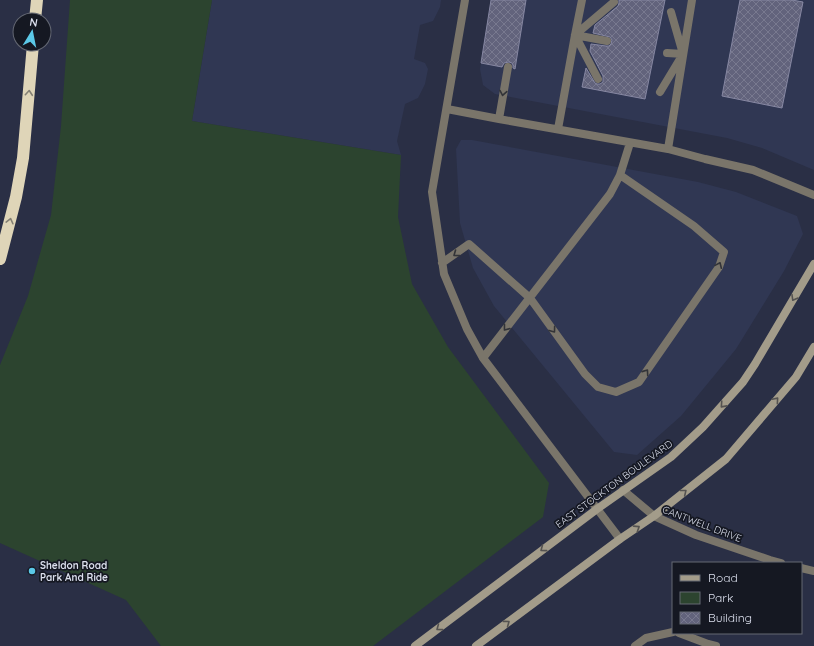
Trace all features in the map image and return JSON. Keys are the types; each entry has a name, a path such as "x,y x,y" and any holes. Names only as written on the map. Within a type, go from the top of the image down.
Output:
{"highway":[{"path":"36,12 37,0"},
{"path":"0,259 16,197 23,158 32,52"}],"street":[{"path":"465,0 432,192 444,274 466,329 483,358 620,539"},
{"path":"558,130 582,0"},
{"path":"668,149 692,0"},
{"path":"575,35 614,2"},
{"path":"660,92 683,54 672,12"},
{"path":"575,35 607,41"},
{"path":"575,35 598,79"},
{"path":"666,53 683,54"},
{"path":"499,119 508,68"},
{"path":"446,109 668,149 753,170 814,195"},
{"path":"483,358 610,194 620,175 630,143"},
{"path":"442,263 469,244 530,298 585,374 598,387 616,392 640,382 719,267 724,252 694,226 620,175"},
{"name":"EAST STOCKTON BOULEVARD","path":"415,646 596,509 671,457 703,427 744,382 814,264"},
{"path":"476,646 620,539 654,516 726,459 796,377 814,347"},
{"name":"CANTWELL DRIVE","path":"623,490 654,516 696,535 777,562"},
{"path":"802,568 814,571"},
{"path":"635,646 646,638 672,632"},
{"path":"682,634 716,646"}],"shaded area":[{"path":"212,0 441,0 440,7 433,21 420,25 414,59 425,63 428,69 425,84 418,98 405,104 397,141 401,155 192,121"},
{"path":"491,0 814,0 814,170 762,148 727,138 495,94 483,85 480,69"},
{"path":"461,140 472,140 698,182 736,192 797,216 803,234 784,271 736,349 681,416 637,455 614,452 494,306 473,268 460,223 456,149"}],"green space":[{"path":"70,0 212,0 192,121 401,155 398,217 412,284 448,347 549,483 543,517 373,646 161,646 126,600 0,543 0,365 28,296 51,215 61,126"}],"building":[{"path":"491,0 526,0 515,69 513,68 512,63 509,62 504,63 502,67 481,63"},
{"path":"619,0 665,0 645,99 582,87 586,68 595,83 600,84 603,82 603,76 590,51 591,44 609,46 612,40 610,37 593,33 595,25 618,6"},
{"path":"740,0 792,0 803,2 782,108 722,96"}],"place":[{"name":"Sheldon Road Park And Ride","path":"32,571"}]}
